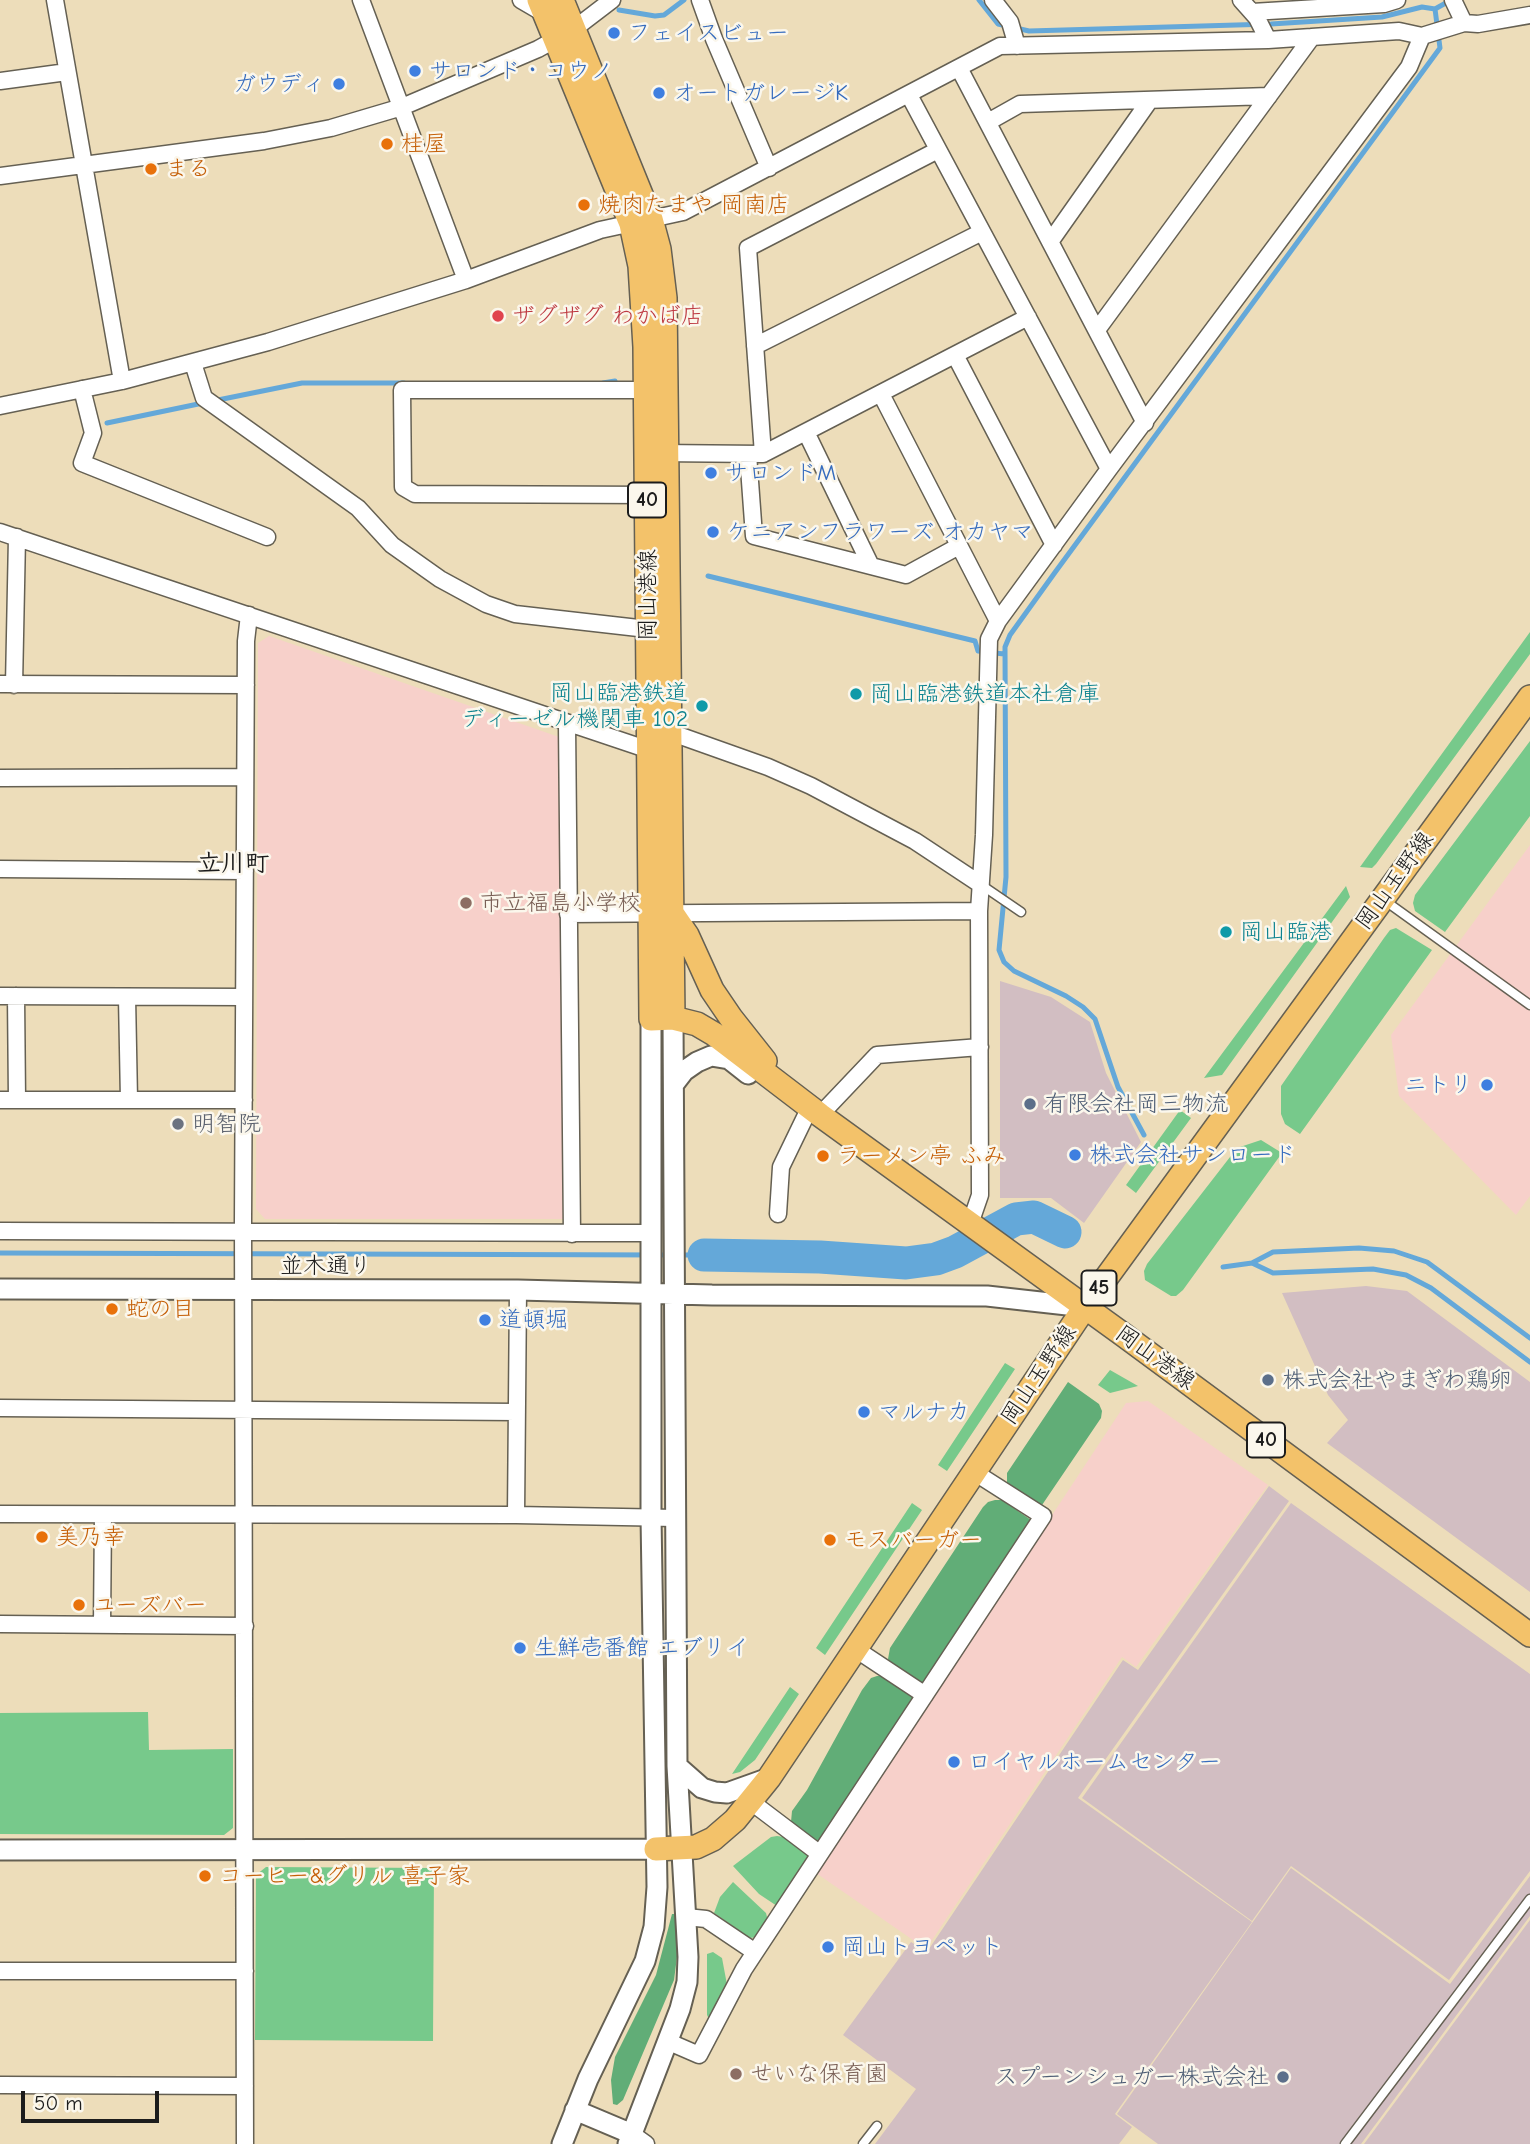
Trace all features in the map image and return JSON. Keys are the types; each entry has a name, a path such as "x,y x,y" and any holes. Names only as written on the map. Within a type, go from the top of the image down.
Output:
{"main road":[{"name":"岡山港線","path":"549,5 565,34 641,221 640,266 656,390 662,1018 697,1024 714,1034 790,1093 1530,1635"},
{"name":"岡山玉野線","path":"656,1849 696,1847 713,1839 735,1820 769,1778 1085,1307 1530,697"},
{"name":"40","path":"661,913 687,935 712,990 790,1093"}],"street":[{"path":"55,0 122,381"},
{"path":"361,0 466,280"},
{"path":"521,0 549,5"},
{"path":"0,176 264,141 331,128 402,107 538,49 565,34 611,0"},
{"path":"700,0 769,168"},
{"path":"993,0 1010,22 1016,43"},
{"path":"0,406 122,381 268,342 466,280 600,230 683,212 1000,46 1256,20 1384,4 1397,0"},
{"path":"1454,3 1458,24"},
{"path":"1256,20 1312,37 1399,32 1424,35 1458,24 1478,24 1530,15"},
{"path":"970,1224 980,1195 979,911 987,888 989,639 998,621 1109,469 1409,67 1424,35"},
{"path":"1097,330 1312,37"},
{"path":"960,68 1145,423"},
{"path":"0,81 66,72"},
{"path":"909,95 1109,469"},
{"path":"988,122 1020,104 1269,96"},
{"path":"1050,242 1150,100"},
{"path":"938,150 748,248 755,346 754,536 906,575 959,545"},
{"path":"755,346 982,232"},
{"path":"656,453 755,454 806,432 1028,317"},
{"path":"955,355 1054,545"},
{"path":"193,363 210,402 358,508 392,545 440,579 486,604 515,614 658,630"},
{"path":"82,389 93,433 82,463 267,537"},
{"path":"656,390 402,390 403,486 415,494 657,495"},
{"path":"881,394 998,621"},
{"path":"806,432 871,566"},
{"path":"0,532 660,754"},
{"path":"18,537 7,685 246,685"},
{"path":"245,2144 244,997 246,641 249,615"},
{"path":"567,724 572,1234"},
{"path":"659,729 768,767 821,791 915,841 987,888"},
{"path":"0,778 245,777"},
{"path":"0,869 245,870"},
{"path":"568,914 979,911"},
{"path":"244,997 8,996 8,1100 244,1100"},
{"path":"127,997 129,1100"},
{"path":"575,2110 635,2141 687,1982 688,1957 677,1766 674,1084 662,1018"},
{"path":"562,2144 588,2079 645,1961 654,1927 656,1849 651,1517 652,1239 662,1018"},
{"path":"778,1214 781,1167 815,1111 877,1055 980,1047"},
{"path":"674,1084 684,1071 711,1056 729,1059 758,1081 790,1093"},
{"path":"0,1231 244,1239 572,1234 652,1239"},
{"name":"並木通り","path":"0,1289 518,1290 987,1296 1085,1307"},
{"path":"516,1515 518,1290"},
{"path":"0,1408 517,1412"},
{"path":"668,2042 699,2055 755,1952 1042,1516 974,1472"},
{"path":"0,1514 675,1518"},
{"path":"102,1625 103,1515"},
{"path":"0,1624 244,1626"},
{"path":"857,1650 925,1695"},
{"path":"677,1766 702,1788 715,1792 727,1793 769,1778"},
{"path":"750,1801 820,1854"},
{"path":"0,1850 656,1849"},
{"path":"686,1917 706,1919 755,1952"},
{"path":"0,1970 245,1971"},
{"path":"0,2085 245,2086"}],"lane":[{"path":"987,888 1021,912"},
{"path":"1382,898 1530,1005"},
{"path":"1345,2144 1530,1899"},
{"path":"863,2144 877,2126"}],"shaded area":[{"path":"269,636 559,737 563,1219 265,1219 256,1209 258,643"},
{"path":"1530,845 1530,1196 1516,1215 1399,1096 1391,1035"},
{"path":"1000,981 1051,997 1090,1022 1106,1073 1141,1142 1084,1223 1051,1198 1000,1198"},
{"path":"1366,1286 1407,1291 1530,1382 1530,1592 1327,1443 1348,1420 1328,1395 1282,1293"},
{"path":"1148,1401 1268,1485 1136,1667 1122,1657 926,1949 816,1873 1126,1403"},
{"path":"1269,1486 1289,1501 1078,1798 1252,1922 1115,2114 1132,2127 1119,2144 875,2144 916,2089 843,2035 911,1942 927,1952 1123,1660 1138,1670"},
{"path":"1291,1503 1530,1674 1530,1871 1449,1980 1291,1866 1252,1921 1082,1798"},
{"path":"1291,1868 1450,1984 1530,1876 1530,1916 1361,2144 1158,2144 1117,2114"},
{"path":"1530,1920 1530,2144 1364,2144"}],"green space":[{"path":"1530,632 1530,654 1376,864 1372,868 1360,867"},
{"path":"1530,741 1530,816 1445,932 1415,911 1415,895"},
{"path":"1346,886 1350,897 1222,1075 1204,1078"},
{"path":"1396,928 1432,950 1300,1134 1285,1124 1281,1114 1281,1086 1384,938 1390,930"},
{"path":"1180,1110 1191,1118 1136,1193 1126,1185"},
{"path":"1261,1140 1282,1153 1183,1290 1176,1296 1171,1296 1145,1280 1144,1271 1147,1264 1237,1148"},
{"path":"1005,1363 1015,1369 947,1471 938,1465"},
{"path":"1110,1370 1138,1386 1110,1393 1098,1385"},
{"path":"1068,1382 1099,1404 1101,1418 1040,1508 1009,1486 1007,1473"},
{"path":"995,1500 1002,1500 1031,1520 924,1686 890,1664 890,1648 983,1507"},
{"path":"912,1503 922,1510 825,1655 816,1648"},
{"path":"884,1676 917,1698 819,1845 791,1822 792,1811 807,1790 862,1690 871,1678"},
{"path":"790,1687 799,1694 755,1760 740,1772 732,1774"},
{"path":"148,1712 149,1750 233,1749 233,1828 224,1835 0,1834 0,1713"},
{"path":"771,1837 784,1837 812,1856 777,1906 759,1894 733,1866"},
{"path":"266,1867 434,1868 433,2041 255,2040 256,1875"},
{"path":"733,1882 766,1913 768,1921 757,1937 750,1938 714,1913 720,1897"},
{"path":"672,1914 676,1917 677,1957 674,1980 623,2100 617,2105 613,2104 611,2080 615,2057 656,1975"},
{"path":"713,1952 722,1958 728,1990 709,2019 707,1954"}],"waterway":[{"path":"619,10 664,15 684,0"},
{"path":"979,0 998,24 1029,31 1271,24 1382,17 1422,7 1435,9 1451,0"},
{"path":"1144,1135 1118,1087 1095,1019 1066,996 1014,971 1004,962 999,950 1006,877 1005,647 1010,635 1056,571 1440,48 1435,9"},
{"path":"603,383 615,381"},
{"path":"213,401 302,383 404,383"},
{"path":"107,423 203,403"},
{"path":"708,576 975,641 978,651 1004,654"},
{"path":"704,1255 820,1257 906,1263 936,1259 955,1252 1016,1219 1034,1217 1065,1232"},
{"path":"1252,1263 1273,1252 1359,1248 1394,1251 1427,1262 1530,1338"},
{"path":"0,1253 669,1255"},
{"path":"679,1255 704,1255"},
{"path":"1223,1267 1252,1263 1273,1273 1373,1269 1406,1275 1431,1288 1530,1362"}],"place":[{"name":"フェイスビュー","path":"614,33"},
{"name":"サロンド・コウノ","path":"415,71"},
{"name":"ガウディ","path":"339,84"},
{"name":"オートガレージK","path":"659,93"},
{"name":"桂屋","path":"387,144"},
{"name":"まる","path":"151,169"},
{"name":"焼肉たまや 岡南店","path":"584,205"},
{"name":"ザグザグ わかば店","path":"498,316"},
{"name":"サロンドM","path":"711,473"},
{"name":"ケニアンフラワーズ オカヤマ","path":"713,532"},
{"name":"岡山臨港鉄道本社倉庫","path":"856,694"},
{"name":"岡山臨港鉄道 ディーゼル機関車 102","path":"702,706"},
{"name":"市立福島小学校","path":"466,903"},
{"name":"岡山臨港","path":"1226,932"},
{"name":"ニトリ","path":"1487,1085"},
{"name":"有限会社岡三物流","path":"1030,1104"},
{"name":"明智院","path":"178,1124"},
{"name":"株式会社サンロード","path":"1075,1155"},
{"name":"ラーメン亭 ふみ","path":"823,1156"},
{"name":"蛇の目","path":"112,1309"},
{"name":"道頓堀","path":"485,1320"},
{"name":"株式会社やまぎわ鶏卵","path":"1268,1380"},
{"name":"マルナカ","path":"864,1412"},
{"name":"美乃幸","path":"42,1537"},
{"name":"モスバーガー","path":"830,1540"},
{"name":"ユーズバー","path":"79,1605"},
{"name":"生鮮壱番館 エブリイ","path":"520,1648"},
{"name":"ロイヤルホームセンター","path":"954,1762"},
{"name":"コーヒー&グリル 喜子家","path":"205,1876"},
{"name":"岡山トヨペット","path":"828,1947"},
{"name":"せいな保育園","path":"736,2074"},
{"name":"スプーンシュガー株式会社","path":"1283,2077"}],"district":[{"name":"立川町","path":"233,864"}]}
